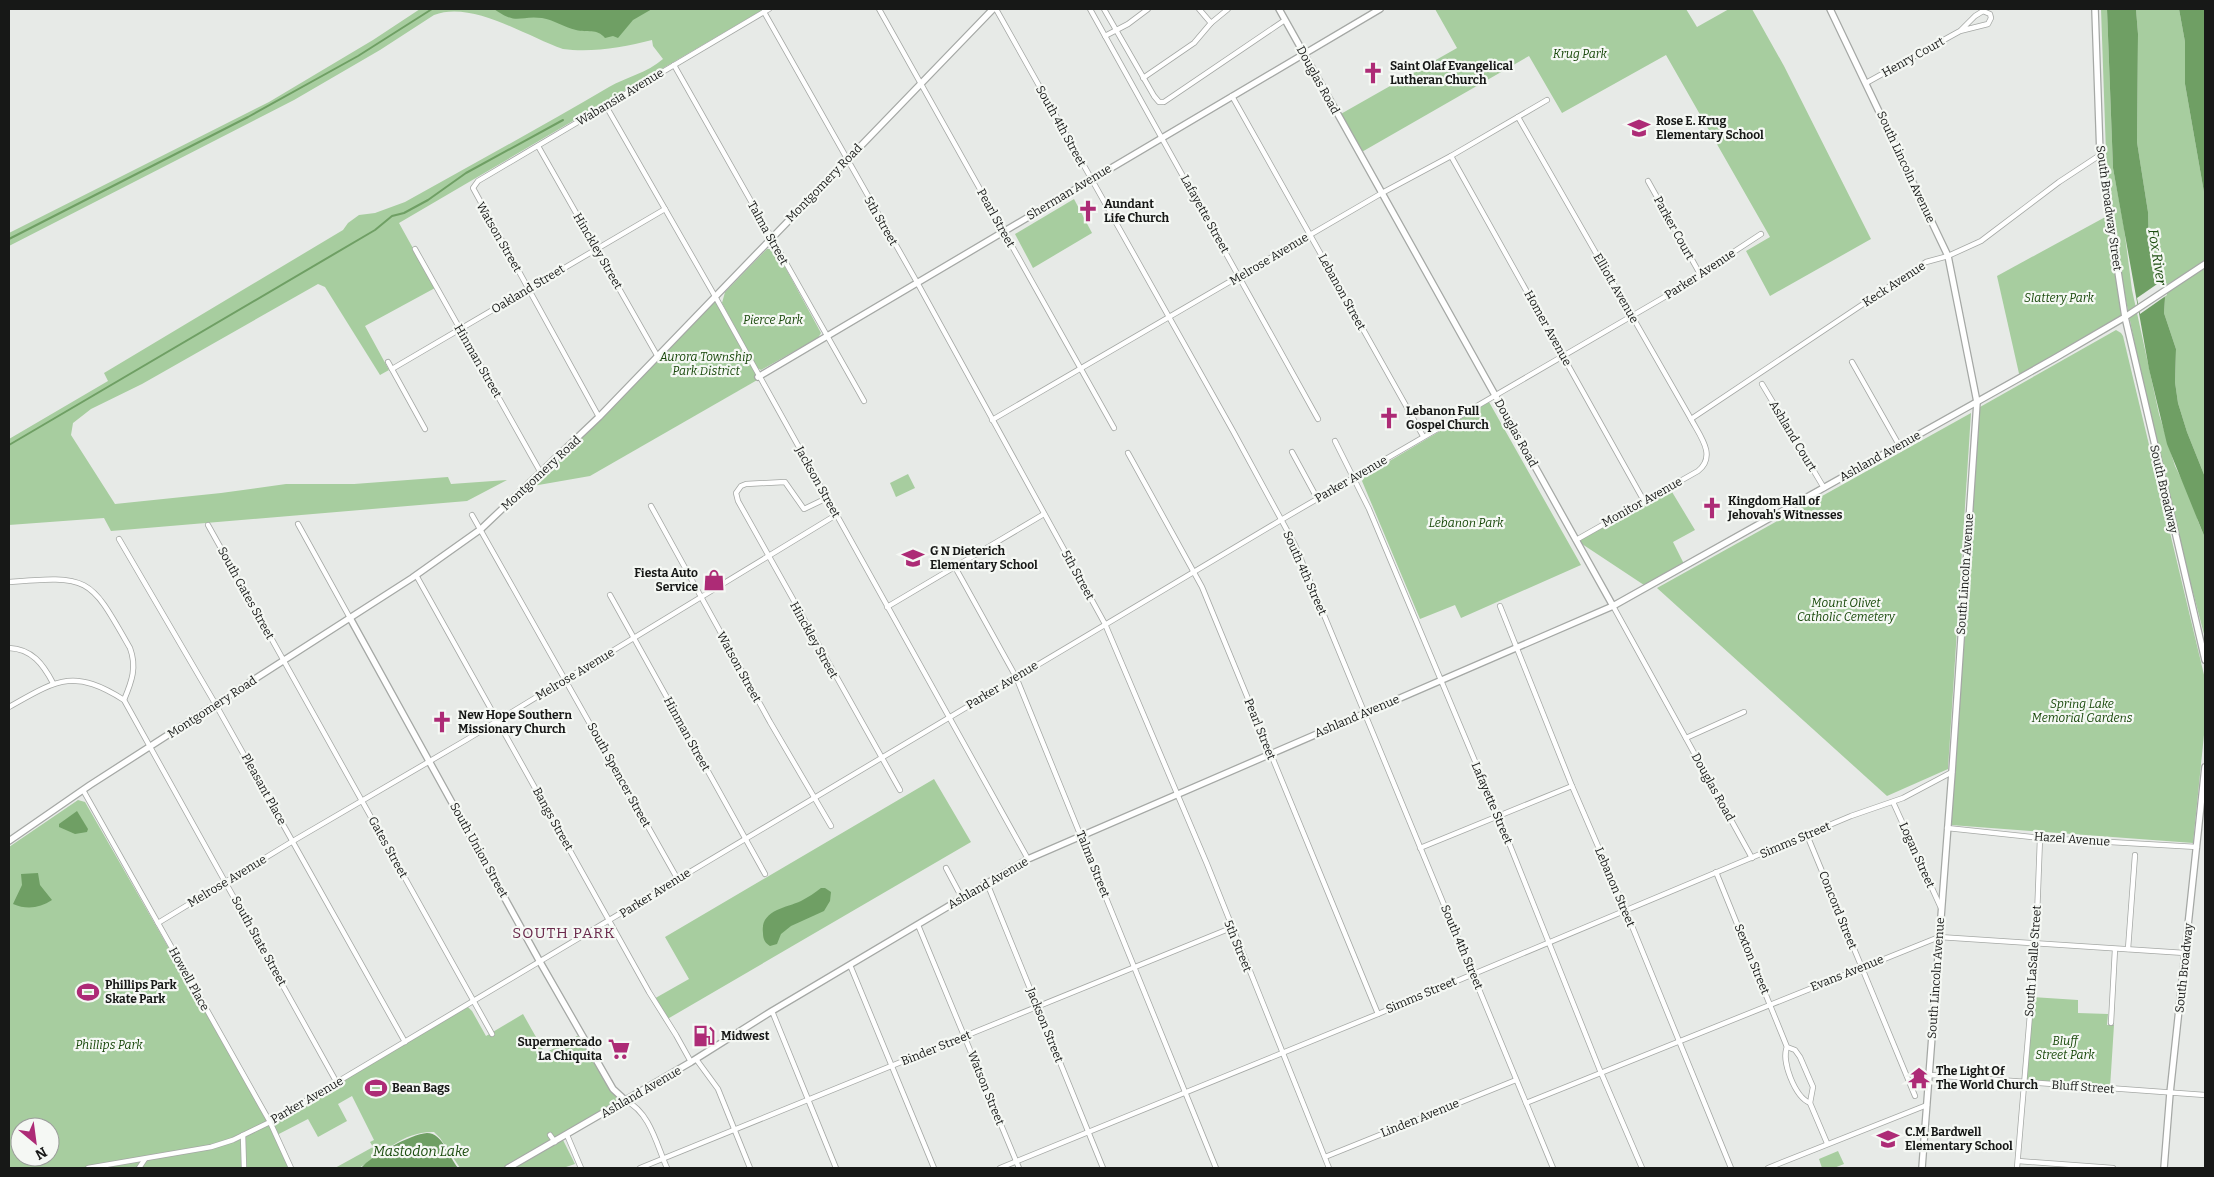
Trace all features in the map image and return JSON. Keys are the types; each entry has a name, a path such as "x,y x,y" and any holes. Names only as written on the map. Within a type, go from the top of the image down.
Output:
{"street":[{"name":"Wabansia Avenue","path":"473,188 478,181 769,9"},
{"name":"Pearl Street","path":"879,9 1114,428"},
{"name":"Montgomery Road","path":"9,841 83,790 416,575 481,529 599,417 716,298 846,160 995,9"},
{"name":"South 4th Street","path":"995,9 1295,544 1553,1168"},
{"name":"Lafayette Street","path":"1090,9 1318,419"},
{"path":"1104,9 1156,100 1164,102 1285,20"},
{"path":"1105,36 1140,16 1148,9"},
{"path":"1199,9 1211,23"},
{"path":"1143,78 1194,43 1211,23 1228,9"},
{"name":"Douglas Road","path":"1279,9 1752,858"},
{"name":"Sherman Avenue","path":"758,377 918,284 1091,178 1380,9"},
{"name":"South Lincoln Avenue","path":"1830,9 1948,256 1977,402 1952,772 1922,1168"},
{"name":"South Broadway Street","path":"2095,9 2100,155 2124,317"},
{"name":"Henry Court","path":"1866,83 1960,31 1978,14 1984,11 1990,14 1990,22 1985,26 1960,31"},
{"name":"5th Street","path":"764,12 846,160 918,284 1105,624 1178,794 1329,1168"},
{"name":"Talma Street","path":"674,65 864,401"},
{"name":"Lebanon Street","path":"1232,96 1423,436"},
{"name":"Melrose Avenue","path":"992,420 1081,370 1382,192 1451,156 1547,100"},
{"name":"Jackson Street","path":"606,106 716,298 758,377 1028,859"},
{"name":"Elliott Avenue","path":"1518,117 1691,419 1706,450 1706,462"},
{"name":"Hinckley Street","path":"538,146 658,357"},
{"name":"Keck Avenue","path":"1691,419 1926,262 1948,256 1981,241 2058,182 2100,155"},
{"name":"Homer Avenue","path":"1451,156 1644,501"},
{"name":"Parker Court","path":"1648,181 1700,274"},
{"name":"Watson Street","path":"473,188 599,417"},
{"name":"Oakland Street","path":"392,369 665,209"},
{"name":"Parker Avenue","path":"88,1168 210,1147 243,1135 270,1122 609,921 881,756 1423,436 1632,316 1761,234"},
{"name":"Hinman Street","path":"415,249 541,473"},
{"name":"Ashland Avenue","path":"508,1168 694,1061 772,1011 1028,859 1613,606 1977,402 2124,317 2205,264"},
{"name":"South Broadway","path":"2124,317 2205,660"},
{"path":"388,362 425,429"},
{"path":"1852,362 1900,445"},
{"name":"Ashland Court","path":"1762,384 1824,488"},
{"name":"Lafayette Street","path":"1334,441 1354,477 1498,816 1642,1168"},
{"path":"1292,452 1318,498"},
{"name":"Pearl Street","path":"1128,453 1202,587 1378,1014"},
{"name":"Monitor Avenue","path":"1576,540 1698,471 1706,462"},
{"name":"Hinckley Street","path":"827,498 804,509 785,482 746,484 738,488 736,493 738,502 768,557 900,790"},
{"name":"Watson Street","path":"651,506 770,722 831,826"},
{"path":"887,607 1044,514"},
{"name":"South Spencer Street","path":"472,515 677,878"},
{"name":"Melrose Avenue","path":"158,923 701,598 836,515"},
{"name":"South Union Street","path":"298,524 540,962 613,1089 626,1101 639,1109 653,1134 666,1168"},
{"name":"South Gates Street","path":"208,525 284,661"},
{"name":"Pleasant Place","path":"119,539 216,705 405,1042"},
{"name":"Talma Street","path":"955,567 1016,677 1216,1168"},
{"name":"Bangs Street","path":"416,575 609,921 694,1061 718,1088 750,1168"},
{"path":"9,582 55,578 73,580 91,589 98,596 130,648 133,656 134,674 124,700 90,682 72,680 53,683 9,707"},
{"name":"Hinman Street","path":"610,595 765,874"},
{"name":"Lebanon Street","path":"1500,606 1572,786 1731,1168"},
{"path":"9,648 23,650 35,658 53,683"},
{"name":"Gates Street","path":"284,661 492,1034"},
{"name":"South State Street","path":"124,700 337,1083"},
{"path":"1686,738 1744,712"},
{"name":"South Broadway","path":"2164,1168 2170,1093 2205,767"},
{"name":"Simms Street","path":"1000,1168 1378,1014 1852,816 1893,802 1952,772"},
{"path":"1420,848 1572,786"},
{"name":"Howell Place","path":"83,790 270,1122 291,1168"},
{"name":"Logan Street","path":"1893,802 1941,908"},
{"name":"Hazel Avenue","path":"1947,828 2040,841 2197,846"},
{"name":"Concord Street","path":"1807,835 1915,1096"},
{"name":"South LaSalle Street","path":"2017,1168 2036,943 2040,841"},
{"path":"2128,949 2135,856"},
{"path":"946,868 962,898"},
{"name":"Sexton Street","path":"1716,872 1787,1047 1795,1050 1800,1057 1813,1087 1810,1102"},
{"name":"Jackson Street","path":"987,883 1103,1168"},
{"name":"Watson Street","path":"918,924 1018,1168"},
{"name":"Binder Street","path":"640,1168 1231,928"},
{"name":"Evans Avenue","path":"1526,1103 1939,937 2185,953"},
{"path":"2111,1023 2114,949"},
{"path":"850,965 934,1168"},
{"path":"772,1011 836,1168"},
{"name":"Sexton Street","path":"1787,1047 1784,1053 1785,1062 1798,1094 1810,1102 1827,1143"},
{"name":"Bluff Street","path":"1930,1076 2205,1095"},
{"name":"Linden Avenue","path":"1325,1157 1516,1080"},
{"path":"1768,1168 1827,1143 1927,1105"},
{"path":"550,1134 554,1142"},
{"path":"243,1135 244,1168"},
{"path":"567,1135 581,1168"},
{"path":"139,1168 146,1159"},
{"path":"2018,1161 2113,1168"}],"green space":[{"path":"420,9 764,9 399,223 435,288 365,326 389,370 380,375 325,287 318,284 142,384 91,409 73,423 71,435 115,504 286,484 354,484 448,477 451,484 507,480 467,501 111,531 104,518 9,525 9,439 108,381 104,373 343,230 348,223 359,215 375,213 405,202 609,87 650,68 663,59 653,46 652,40 608,49 563,49 481,16 465,12 449,12 434,15 380,50 294,100 9,246 9,233 269,102 373,40"},
{"name":"Krug Park","path":"1435,9 1686,9 1697,27 1729,9 1752,9 1784,66 1871,239 1770,296 1746,251 1770,237 1666,55 1562,113 1529,56 1360,153 1339,115 1457,48"},
{"path":"2101,9 2107,9 2113,168 2124,228 2132,290 2159,414 2175,466 2193,502 2205,538 2205,638 2176,528 2143,385 2121,276 2107,182"},
{"path":"2136,9 2179,9 2185,42 2185,84 2205,198 2205,477 2178,403 2175,382 2176,349 2164,313 2165,298 2158,268 2149,249 2148,212 2137,142 2138,34"},
{"path":"1074,199 1092,233 1033,268 1015,234"},
{"name":"Slattery Park","path":"2109,215 2125,317 2020,378 1997,276"},
{"name":"Pierce Park","path":"767,249 774,249 778,254 821,333 818,338 761,370 757,368 722,303 725,292"},
{"name":"Aurora Township Park District","path":"716,298 759,379 590,476 527,487"},
{"name":"Spring Lake Memorial Gardens","path":"2116,330 2123,336 2205,679 2205,725 2193,843 1951,825 1980,407"},
{"name":"Lebanon Park","path":"1489,402 1581,565 1461,618 1455,605 1420,619 1362,481 1366,475"},
{"name":"Mount Olivet Catholic Cemetery","path":"1971,413 1948,769 1887,796 1657,588"},
{"path":"908,474 915,488 896,497 890,483"},
{"path":"1669,487 1695,530 1673,542 1685,566 1647,587 1576,540"},
{"path":"934,779 971,842 664,1021 652,1000 689,979 665,937"},
{"name":"Phillips Park","path":"78,800 85,802 269,1123 467,1006 472,1011 486,1036 523,1014 545,1053 582,1035 613,1089 626,1101 563,1140 575,1164 563,1168 460,1168 434,1132 413,1135 403,1139 357,1169 335,1168 373,1147 370,1142 374,1140 352,1096 338,1104 347,1121 318,1137 308,1119 275,1136 289,1168 9,1168 9,847"},
{"name":"Bluff Street Park","path":"2031,997 2078,1000 2078,1013 2108,1014 2107,1025 2114,1025 2110,1088 2023,1083"},
{"path":"1838,1151 1844,1164 1834,1168 1822,1168 1819,1159"}],"water":[{"path":"494,9 652,9 633,20 618,38 613,36 605,38 599,33 576,30 542,18 514,19"},
{"path":"2107,9 2136,9 2138,34 2137,142 2148,212 2149,249 2158,268 2165,298 2164,313 2176,349 2175,382 2178,403 2205,477 2205,538 2167,444 2149,369 2113,168"},
{"path":"2179,9 2205,9 2205,198 2185,84 2185,42"},
{"path":"77,811 88,829 87,832 75,834 59,827 59,824"},
{"path":"38,873 40,885 52,900 43,905 33,907 13,904 22,885 21,874"},
{"path":"821,888 831,892 830,901 824,911 791,926 781,934 777,944 770,946 767,944 763,937 763,925 766,919 775,911 801,901"},
{"name":"Mastodon Lake","path":"427,1133 433,1134 441,1141 458,1168 361,1168 392,1146 411,1137"}],"pier":[{"path":"2163,280 2167,295 2140,314 2137,298"}],"waterway":[{"path":"9,239 248,117 358,56 432,9"},
{"path":"9,445 375,230 392,216 404,213 428,200 466,173 563,120"}],"place":[{"name":"Saint Olaf Evangelical Lutheran Church","path":"1373,73"},
{"name":"Rose E. Krug Elementary School","path":"1639,128"},
{"name":"Aundant Life Church","path":"1088,211"},
{"name":"Lebanon Full Gospel Church","path":"1389,418"},
{"name":"Kingdom Hall of Jehovah's Witnesses","path":"1712,508"},
{"name":"G N Dieterich Elementary School","path":"913,558"},
{"name":"Fiesta Auto Service","path":"714,580"},
{"name":"New Hope Southern Missionary Church","path":"442,722"},
{"name":"Phillips Park Skate Park","path":"88,992"},
{"name":"Midwest","path":"704,1036"},
{"name":"Supermercado La Chiquita","path":"619,1049"},
{"name":"The Light Of The World Church","path":"1919,1078"},
{"name":"Bean Bags","path":"376,1088"},
{"name":"C.M. Bardwell Elementary School","path":"1888,1139"}],"district":[{"name":"SOUTH PARK","path":"564,933"}],"water label":[{"name":"Fox River","path":"2157,257"}]}
